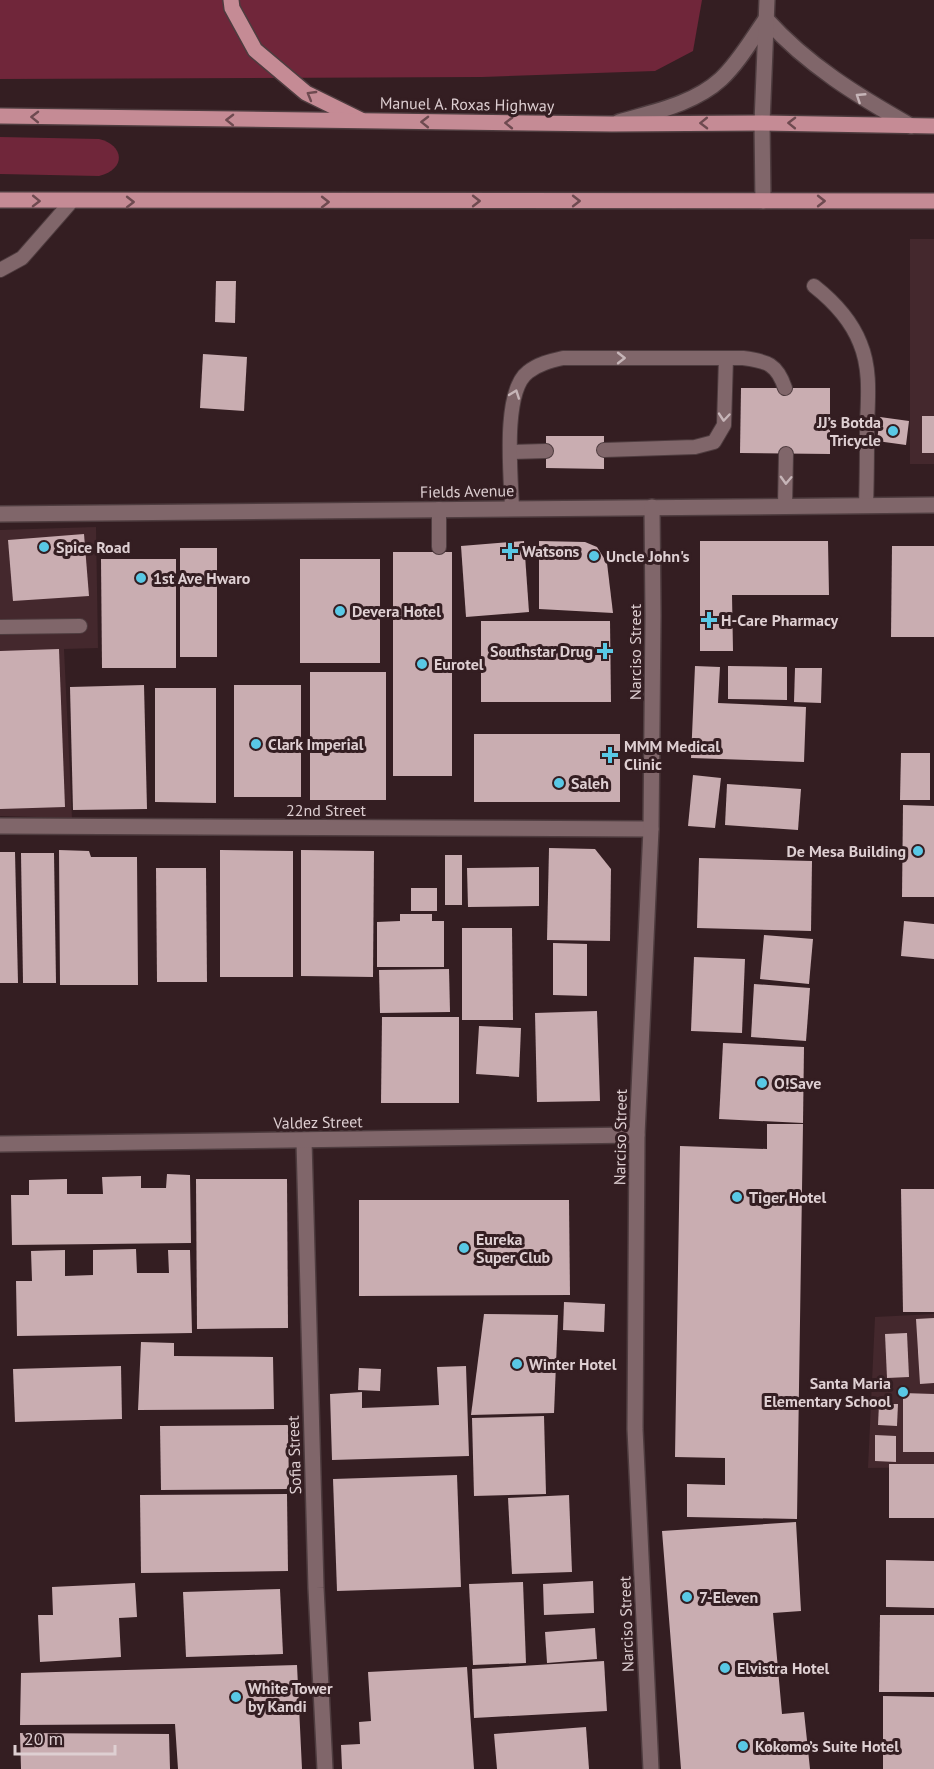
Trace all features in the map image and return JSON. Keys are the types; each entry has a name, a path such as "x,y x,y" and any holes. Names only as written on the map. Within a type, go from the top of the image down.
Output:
{"main road":[{"path":"231,0 232,8 255,50 306,93 363,121"},
{"name":"Manuel A. Roxas Highway","path":"0,116 934,126"},
{"path":"0,201 934,201"}],"street":[{"path":"763,201 762,123 767,0"},
{"path":"612,124 679,103 710,87 733,64 766,20"},
{"path":"766,20 788,44 824,72 870,103 911,126"},
{"name":"Fields Avenue","path":"0,514 934,505"},
{"name":"Narciso Street","path":"651,1769 635,1429 637,1135 651,829 652,507"},
{"name":"22nd Street","path":"0,826 651,829"},
{"name":"Valdez Street","path":"0,1144 637,1135"},
{"name":"Sofia Street","path":"304,1141 316,1588 325,1769"}],"lane":[{"path":"0,270 22,258 71,202"},
{"path":"814,286 830,299 844,317 860,342 865,357 868,390 866,505"},
{"path":"512,508 512,403 526,373 542,363 563,358 755,360 768,363 776,369 785,388"},
{"path":"604,450 695,447 714,442 724,425 726,358"},
{"path":"511,452 546,451"},
{"path":"785,506 786,454"},
{"path":"439,509 439,547"},
{"path":"0,627 80,626"}],"shaded area":[{"path":"0,0 702,0 693,51 655,71 482,77 0,79"},
{"path":"0,137 99,139 113,146 117,151 118,163 108,173 99,176 0,174"},
{"path":"910,239 934,239 934,464 910,464"},
{"path":"96,527 98,648 64,649 72,818 0,816 0,530"},
{"name":"Santa Maria Elementary School","path":"934,1314 934,1467 868,1468 875,1317"}],"building":[{"path":"216,281 236,281 235,323 215,322"},
{"path":"203,354 247,357 244,411 200,408"},
{"path":"741,388 830,388 830,454 740,453"},
{"path":"922,416 934,416 934,453 922,453"},
{"name":"JJ’s Botda Tricycle","path":"880,417 909,421 906,445 877,441"},
{"path":"546,436 604,436 604,469 546,468"},
{"path":"84,534 89,596 13,601 8,540"},
{"path":"524,541 529,612 466,617 461,546"},
{"path":"539,541 585,542 597,547 607,563 613,613 539,609"},
{"path":"700,541 828,541 829,595 732,595 733,651 700,651"},
{"path":"892,546 934,546 934,637 891,637"},
{"path":"180,548 217,548 217,657 180,657"},
{"name":"Eurotel","path":"393,552 452,552 452,776 393,776"},
{"path":"101,559 176,559 176,668 102,668"},
{"name":"Devera Hotel","path":"300,559 380,559 380,663 300,663"},
{"path":"481,621 610,621 611,702 481,702"},
{"path":"59,649 65,807 0,809 0,651"},
{"path":"695,666 720,667 718,703 806,707 804,762 691,758"},
{"path":"728,666 787,667 787,700 728,699"},
{"path":"795,668 822,668 821,703 794,702"},
{"path":"310,672 386,672 386,800 310,800"},
{"path":"144,685 147,809 73,810 70,687"},
{"path":"234,685 301,685 301,797 234,797"},
{"path":"155,688 216,688 216,803 155,802"},
{"path":"474,734 620,734 620,802 474,802"},
{"path":"901,753 930,753 930,800 900,800"},
{"path":"693,775 721,778 715,828 688,826"},
{"path":"727,784 801,789 798,830 725,825"},
{"name":"De Mesa Building","path":"903,805 934,806 934,897 902,897"},
{"path":"549,848 595,849 611,869 610,941 547,940"},
{"path":"59,850 89,851 91,857 137,857 138,985 60,985"},
{"path":"220,850 293,851 293,977 220,977"},
{"path":"301,850 374,851 373,977 301,976"},
{"path":"0,852 15,852 18,983 0,983"},
{"path":"21,853 54,853 56,983 23,983"},
{"path":"445,855 462,855 462,905 445,905"},
{"path":"699,858 812,861 811,931 697,928"},
{"path":"539,867 539,906 468,907 467,868"},
{"path":"156,868 206,868 207,982 157,982"},
{"path":"411,888 437,888 437,911 411,911"},
{"path":"400,914 432,914 432,921 444,921 444,967 377,967 377,922 400,921"},
{"path":"904,921 934,924 934,959 901,956"},
{"path":"462,928 512,928 513,1020 462,1020"},
{"path":"764,935 813,939 809,984 760,979"},
{"path":"553,943 587,944 587,996 553,995"},
{"path":"694,957 745,959 742,1033 691,1031"},
{"path":"449,969 450,1012 380,1013 379,970"},
{"path":"754,984 810,988 806,1041 751,1037"},
{"path":"597,1011 600,1101 537,1102 535,1013"},
{"path":"382,1017 459,1017 459,1103 381,1103"},
{"path":"479,1026 521,1028 519,1077 476,1074"},
{"name":"O!Save","path":"723,1043 804,1047 803,1123 719,1119"},
{"path":"767,1124 803,1124 797,1519 687,1517 687,1484 725,1485 725,1458 675,1457 680,1146 767,1149"},
{"path":"167,1174 190,1175 191,1243 12,1245 11,1195 29,1195 29,1180 67,1179 67,1194 103,1194 102,1177 141,1176 141,1188 166,1188"},
{"path":"196,1179 287,1179 288,1328 197,1329"},
{"path":"901,1189 934,1189 934,1312 903,1312"},
{"name":"Eureka Super Club","path":"359,1200 569,1200 570,1295 359,1296"},
{"path":"136,1249 137,1273 169,1273 168,1250 190,1250 192,1333 17,1336 16,1281 32,1281 31,1251 65,1250 65,1276 93,1275 93,1250"},
{"path":"564,1302 605,1304 604,1332 563,1330"},
{"name":"Winter Hotel","path":"484,1314 558,1315 554,1413 471,1415"},
{"path":"934,1318 934,1383 920,1384 916,1319"},
{"path":"907,1333 909,1377 887,1378 885,1334"},
{"path":"141,1342 174,1343 174,1356 273,1357 274,1409 138,1410"},
{"path":"121,1366 122,1419 15,1422 13,1369"},
{"path":"466,1366 469,1456 332,1460 330,1394 362,1392 362,1408 439,1405 437,1367"},
{"path":"359,1368 381,1369 380,1391 358,1390"},
{"path":"903,1393 934,1394 934,1452 903,1452"},
{"path":"879,1404 898,1404 897,1426 878,1425"},
{"path":"544,1416 546,1494 474,1496 472,1418"},
{"path":"288,1425 289,1489 161,1490 160,1426"},
{"path":"875,1435 896,1436 896,1462 875,1461"},
{"path":"889,1464 934,1464 934,1518 889,1518"},
{"path":"457,1475 461,1587 337,1591 333,1479"},
{"path":"287,1494 288,1571 141,1573 140,1495"},
{"path":"569,1495 572,1572 512,1574 508,1498"},
{"path":"796,1522 801,1611 773,1613 782,1714 804,1712 810,1769 681,1769 662,1531"},
{"path":"886,1560 934,1561 934,1608 886,1607"},
{"path":"593,1581 594,1613 544,1615 543,1584"},
{"path":"523,1582 526,1663 473,1665 469,1584"},
{"path":"135,1583 137,1617 119,1618 121,1657 40,1662 38,1615 53,1615 52,1587"},
{"path":"280,1589 283,1654 186,1657 183,1592"},
{"path":"880,1615 934,1615 934,1692 879,1692"},
{"path":"595,1628 597,1659 547,1663 545,1632"},
{"path":"604,1661 607,1711 474,1718 472,1669"},
{"name":"White Tower by Kandi","path":"297,1665 302,1769 178,1769 175,1724 20,1725 21,1673"},
{"path":"467,1667 474,1769 342,1769 341,1745 360,1744 359,1722 371,1721 368,1672"},
{"path":"883,1696 934,1697 934,1769 883,1769"},
{"path":"586,1727 589,1769 497,1769 494,1734"},
{"path":"20,1733 169,1734 170,1769 21,1769"}],"place":[{"name":"JJ’s Botda Tricycle","path":"893,431"},
{"name":"Spice Road","path":"44,547"},
{"name":"Watsons","path":"510,551"},
{"name":"Uncle John's","path":"594,556"},
{"name":"1st Ave Hwaro","path":"141,578"},
{"name":"Devera Hotel","path":"340,611"},
{"name":"H-Care Pharmacy","path":"709,620"},
{"name":"Southstar Drug","path":"605,651"},
{"name":"Eurotel","path":"422,664"},
{"name":"Clark Imperial","path":"256,744"},
{"name":"MMM Medical Clinic","path":"610,755"},
{"name":"Saleh","path":"559,783"},
{"name":"De Mesa Building","path":"918,851"},
{"name":"O!Save","path":"762,1083"},
{"name":"Tiger Hotel","path":"737,1197"},
{"name":"Eureka Super Club","path":"464,1248"},
{"name":"Winter Hotel","path":"517,1364"},
{"name":"Santa Maria Elementary School","path":"903,1392"},
{"name":"7-Eleven","path":"687,1597"},
{"name":"Elvistra Hotel","path":"725,1668"},
{"name":"White Tower by Kandi","path":"236,1697"},
{"name":"Kokomo’s Suite Hotel","path":"743,1746"}]}
